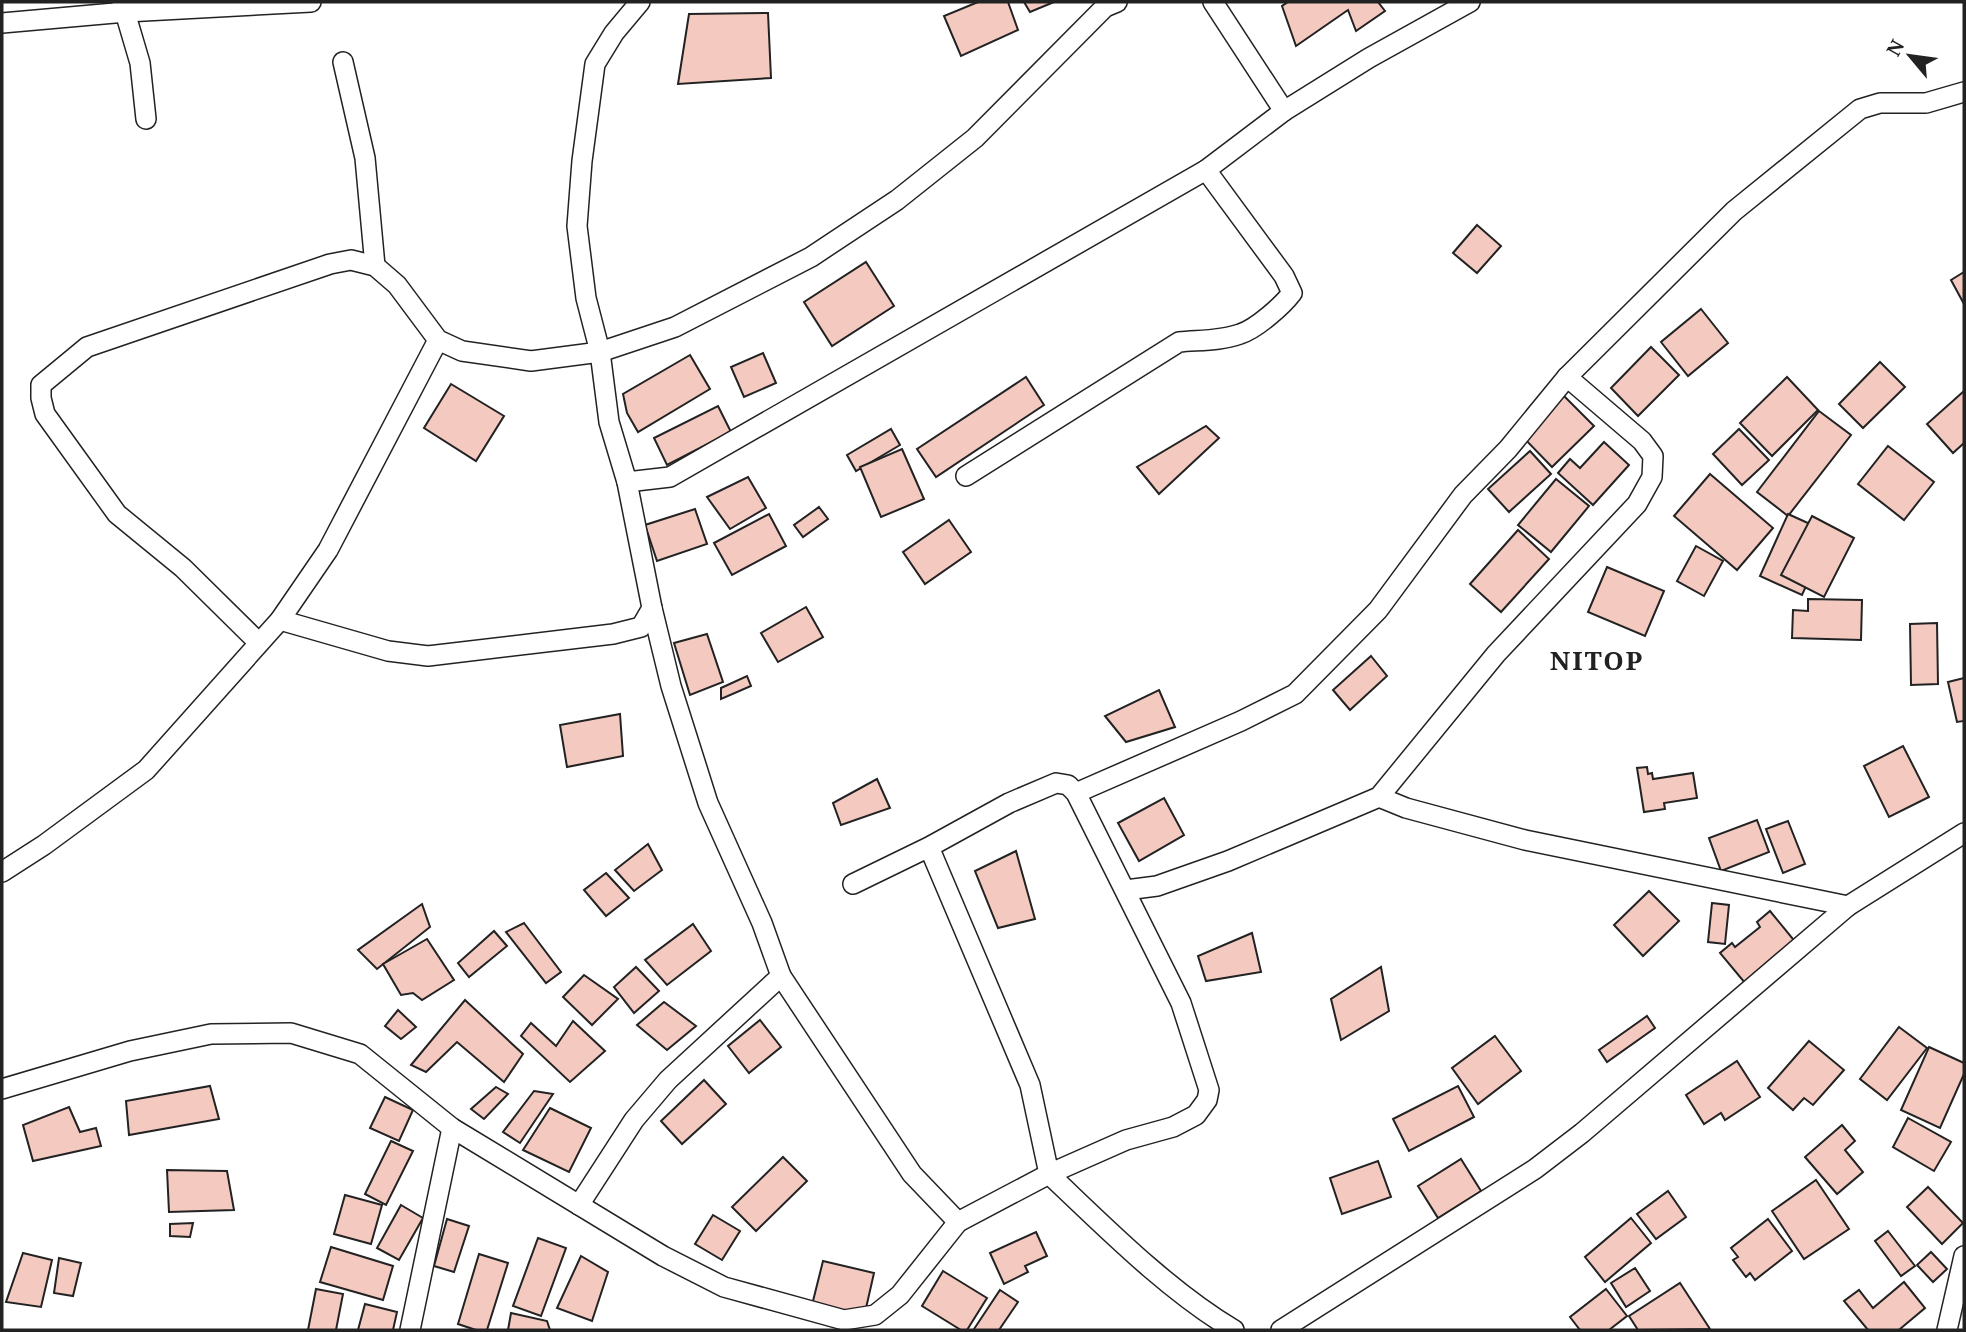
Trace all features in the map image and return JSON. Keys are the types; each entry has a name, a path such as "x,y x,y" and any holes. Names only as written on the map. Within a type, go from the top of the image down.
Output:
{"street":[{"path":"2,23 124,7 311,2"},
{"path":"640,2 614,33 595,64 582,161 577,226 586,298 600,352 609,422 627,482 652,608 671,686 708,803 762,923 780,976 912,1174 958,1222"},
{"path":"259,643 183,568 117,514 45,414 41,385 87,347 330,264 351,260 375,266 397,285 438,340 462,351 531,361 600,352 675,327 811,257 897,200 975,138 1105,7 1117,2"},
{"path":"1213,2 1284,111"},
{"path":"627,482 670,477 1206,170 1284,111 1369,58 1470,2"},
{"path":"124,7 140,63 146,119"},
{"path":"343,62 365,158 375,266"},
{"path":"1076,793 1241,721 1295,694 1378,610 1463,495 1508,449 1567,377 1734,211 1860,109 1881,103 1926,103 1964,92"},
{"path":"966,476 1179,342 1242,334 1283,304 1292,293 1284,276 1206,170"},
{"path":"2,872 44,845 146,770 280,620 328,550 438,340"},
{"path":"1126,890 1157,886 1228,861 1379,797 1496,654 1637,504 1652,477 1653,456 1642,441 1567,377"},
{"path":"280,620 388,651 428,656 613,635 641,627 652,608"},
{"path":"2,1089 130,1051 211,1034 290,1033 360,1054 452,1128 663,1256 724,1287 844,1321 875,1315 900,1295 958,1222 1049,1174 1126,1140 1173,1126 1196,1115 1207,1100 1209,1090 1181,1003 1076,793 1068,785 1056,783 1009,803 929,847 853,884"},
{"path":"1379,797 1406,808 1524,840 1848,906"},
{"path":"1281,1330 1535,1169 1582,1133 1848,906 1964,833"},
{"path":"929,847 1030,1085 1049,1174 1202,1311 1234,1330"},
{"path":"579,1205 634,1120 668,1080 780,976"},
{"path":"410,1330 452,1128"},
{"path":"1947,1330 1964,1256"}],"building":[{"path":"978,2 1008,2 1018,30 961,56 944,16"},
{"path":"1024,2 1054,2 1030,12"},
{"path":"1288,2 1378,2 1385,11 1356,31 1348,10 1296,46 1282,6"},
{"path":"768,13 771,78 678,84 689,14"},
{"path":"1477,225 1501,246 1477,273 1453,253"},
{"path":"866,262 894,306 832,346 804,302"},
{"path":"1964,272 1964,304 1951,280"},
{"path":"1701,309 1728,343 1688,376 1661,342"},
{"path":"1651,347 1679,375 1638,416 1611,388"},
{"path":"763,353 776,383 744,397 731,367"},
{"path":"690,355 710,389 638,432 627,413 623,394"},
{"path":"1880,362 1905,387 1863,428 1839,404"},
{"path":"1026,377 1044,405 936,477 917,449"},
{"path":"1787,377 1818,410 1772,456 1740,423"},
{"path":"451,384 504,416 476,461 424,428"},
{"path":"1964,391 1964,443 1953,453 1927,424"},
{"path":"1562,394 1594,426 1552,467 1521,435"},
{"path":"718,406 731,432 667,465 654,438"},
{"path":"1819,411 1851,435 1788,516 1757,492"},
{"path":"1206,426 1219,438 1159,494 1137,467"},
{"path":"891,429 900,445 856,471 847,455"},
{"path":"1739,429 1769,460 1742,485 1713,454"},
{"path":"1604,442 1629,465 1593,505 1558,473 1570,459 1580,468"},
{"path":"1888,446 1934,482 1904,520 1858,484"},
{"path":"902,449 924,499 881,517 860,467"},
{"path":"1530,451 1551,474 1509,512 1488,489"},
{"path":"1710,474 1773,528 1737,570 1674,516"},
{"path":"748,477 766,508 730,529 707,497"},
{"path":"1556,479 1589,506 1551,552 1518,525"},
{"path":"819,507 828,519 803,537 794,525"},
{"path":"695,509 707,544 657,561 645,525"},
{"path":"769,514 786,546 732,575 714,543"},
{"path":"1788,514 1830,533 1802,595 1760,576"},
{"path":"1812,516 1854,538 1824,597 1781,575"},
{"path":"949,520 971,552 925,584 903,552"},
{"path":"1518,530 1549,559 1501,612 1470,584"},
{"path":"1696,546 1723,561 1704,596 1677,581"},
{"path":"1607,567 1664,591 1645,636 1588,612"},
{"path":"1808,599 1862,600 1861,640 1792,638 1793,610 1808,611"},
{"path":"806,607 823,637 778,662 761,633"},
{"path":"1937,623 1938,684 1911,685 1910,624"},
{"path":"707,634 723,682 690,695 674,643"},
{"path":"1371,656 1387,676 1350,710 1333,690"},
{"path":"747,676 751,686 721,699 721,688"},
{"path":"1964,678 1964,721 1957,722 1948,682"},
{"path":"1159,690 1175,727 1126,742 1105,716"},
{"path":"620,714 623,756 567,767 560,725"},
{"path":"1903,746 1929,797 1889,817 1864,766"},
{"path":"1647,767 1648,774 1652,773 1653,779 1693,773 1697,798 1664,803 1665,809 1644,812 1637,768"},
{"path":"877,779 890,808 841,825 833,803"},
{"path":"1164,798 1184,835 1139,861 1118,823"},
{"path":"1757,820 1769,852 1721,871 1709,838"},
{"path":"1788,821 1805,864 1783,873 1766,829"},
{"path":"648,844 662,870 634,891 615,870"},
{"path":"1016,851 1035,919 998,928 975,871"},
{"path":"606,873 629,898 606,916 584,890"},
{"path":"1649,891 1679,921 1643,956 1614,925"},
{"path":"1712,903 1729,905 1725,944 1708,942"},
{"path":"422,904 430,927 377,969 358,950"},
{"path":"1770,911 1797,944 1750,989 1720,953 1732,943 1735,947 1760,927 1757,922"},
{"path":"524,923 561,972 546,983 506,932"},
{"path":"693,924 711,951 667,985 645,960"},
{"path":"494,931 507,946 469,977 458,963"},
{"path":"1252,933 1261,972 1206,981 1198,956"},
{"path":"427,939 454,980 422,1000 413,993 401,995 383,964"},
{"path":"636,967 659,991 634,1013 614,987"},
{"path":"1381,967 1389,1011 1341,1040 1331,999"},
{"path":"584,975 618,999 592,1025 563,997"},
{"path":"465,1000 523,1054 504,1082 457,1042 426,1072 411,1065"},
{"path":"664,1002 696,1026 667,1050 637,1025"},
{"path":"398,1010 416,1027 401,1039 385,1026"},
{"path":"1647,1016 1655,1028 1607,1062 1599,1050"},
{"path":"760,1020 781,1047 749,1073 728,1046"},
{"path":"573,1021 605,1051 570,1082 521,1036 531,1023 556,1046"},
{"path":"1899,1027 1927,1048 1887,1100 1860,1079"},
{"path":"1495,1036 1521,1071 1478,1104 1452,1068"},
{"path":"1809,1041 1844,1070 1813,1105 1804,1098 1793,1110 1768,1088"},
{"path":"1929,1047 1964,1063 1964,1074 1940,1128 1901,1110"},
{"path":"1737,1061 1760,1097 1725,1120 1721,1113 1704,1124 1686,1095"},
{"path":"704,1080 726,1104 682,1144 661,1121"},
{"path":"210,1086 219,1119 129,1135 126,1101"},
{"path":"1458,1086 1474,1117 1409,1151 1393,1119"},
{"path":"496,1087 508,1094 484,1119 471,1109"},
{"path":"534,1091 553,1094 520,1143 503,1132"},
{"path":"385,1097 413,1110 399,1141 370,1128"},
{"path":"69,1107 80,1132 96,1128 101,1146 33,1161 23,1125"},
{"path":"550,1108 591,1128 569,1172 523,1150"},
{"path":"1908,1118 1951,1142 1934,1171 1893,1147"},
{"path":"1842,1125 1855,1141 1845,1150 1863,1172 1837,1194 1805,1157"},
{"path":"391,1141 413,1151 386,1205 365,1194"},
{"path":"783,1157 807,1181 756,1231 732,1207"},
{"path":"1461,1159 1481,1191 1438,1218 1418,1186"},
{"path":"1378,1161 1391,1197 1342,1214 1330,1178"},
{"path":"167,1170 227,1171 234,1210 169,1212"},
{"path":"1816,1180 1849,1229 1804,1259 1772,1211"},
{"path":"1928,1187 1963,1223 1942,1244 1907,1207"},
{"path":"1668,1191 1686,1217 1656,1239 1637,1214"},
{"path":"345,1195 382,1205 371,1244 334,1234"},
{"path":"401,1205 423,1218 399,1260 377,1248"},
{"path":"713,1215 740,1231 722,1260 695,1244"},
{"path":"1631,1218 1651,1243 1605,1282 1585,1257"},
{"path":"447,1219 469,1226 454,1272 434,1266"},
{"path":"1768,1219 1792,1251 1755,1280 1750,1273 1746,1277 1733,1260 1738,1257 1731,1248"},
{"path":"193,1223 190,1237 170,1236 170,1224"},
{"path":"1888,1231 1915,1266 1901,1276 1875,1241"},
{"path":"1036,1232 1047,1256 1025,1266 1028,1272 1004,1284 990,1253"},
{"path":"538,1238 566,1248 541,1316 513,1306"},
{"path":"331,1247 393,1266 383,1300 320,1282"},
{"path":"1931,1252 1947,1269 1933,1282 1917,1265"},
{"path":"23,1253 52,1260 41,1307 6,1302"},
{"path":"479,1254 508,1263 487,1330 476,1330 458,1324"},
{"path":"581,1256 608,1272 592,1321 557,1308"},
{"path":"59,1258 81,1263 73,1296 54,1293"},
{"path":"823,1261 874,1273 864,1317 812,1305"},
{"path":"1635,1268 1650,1291 1626,1307 1611,1283"},
{"path":"943,1271 987,1298 967,1330 961,1330 922,1306"},
{"path":"1904,1282 1925,1308 1900,1329 1902,1330 1868,1330 1844,1301 1859,1290 1873,1308"},
{"path":"1680,1283 1710,1329 1638,1330 1629,1316"},
{"path":"316,1289 343,1294 336,1330 308,1330"},
{"path":"1606,1289 1627,1316 1609,1330 1580,1330 1570,1317"},
{"path":"1000,1290 1018,1302 999,1330 975,1330 974,1329"},
{"path":"365,1304 397,1312 393,1330 358,1330"},
{"path":"511,1313 547,1321 550,1330 508,1330"}],"district":[{"name":"NITOP","path":"1597,660"}]}
